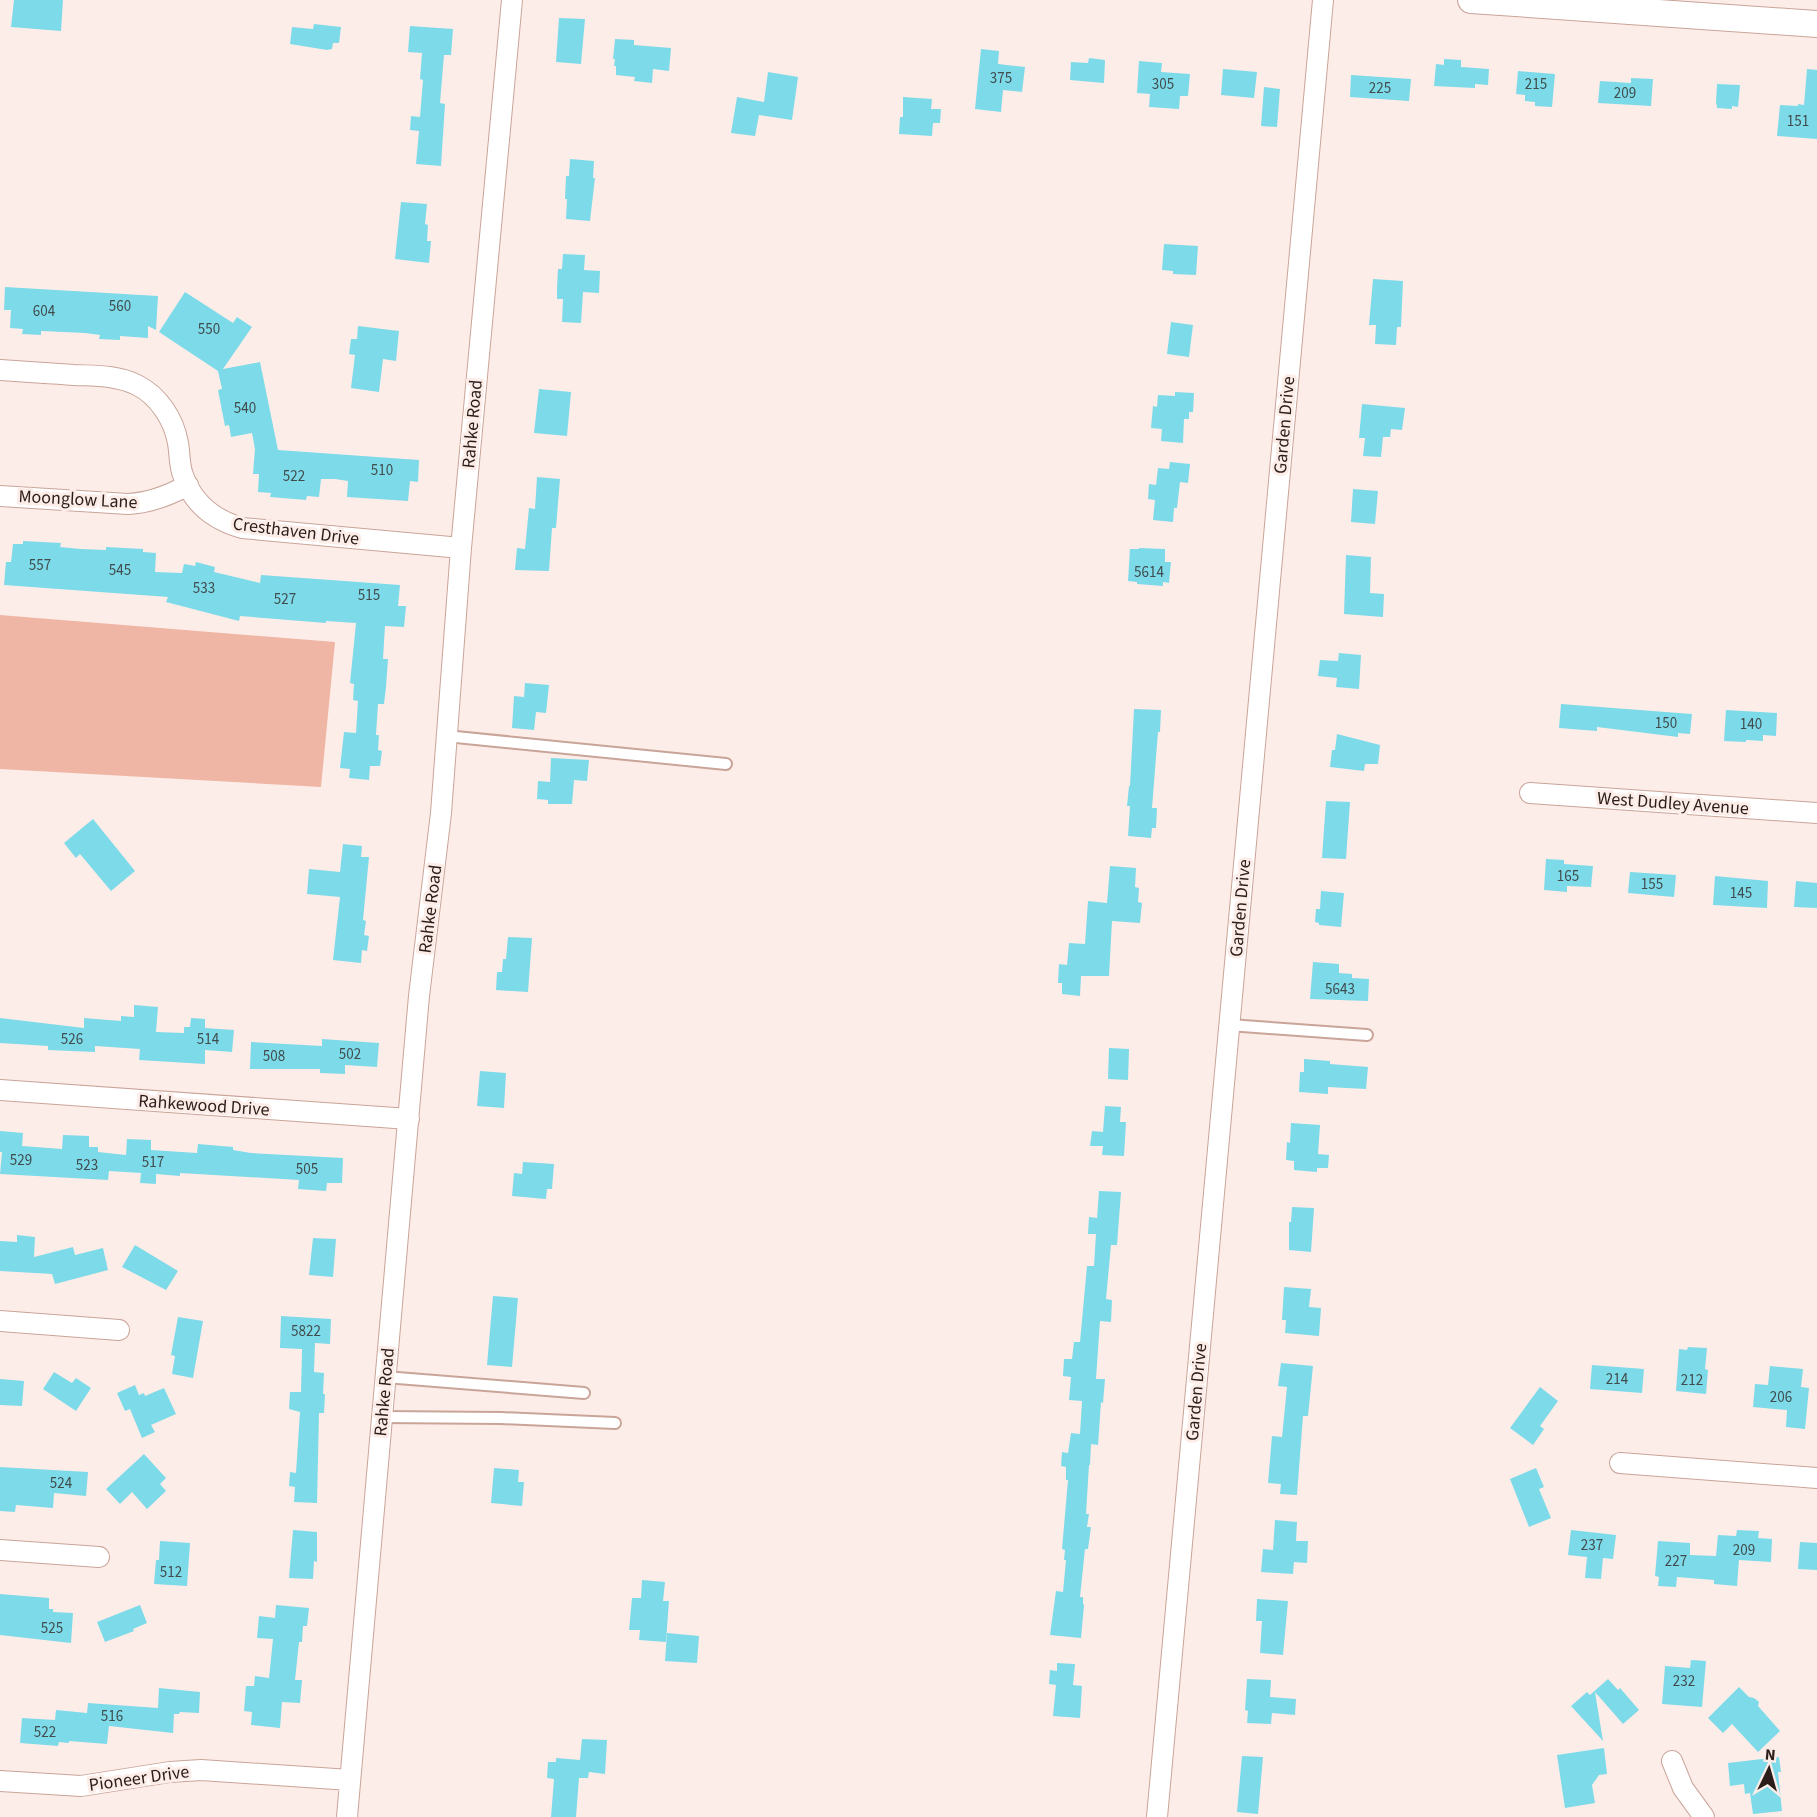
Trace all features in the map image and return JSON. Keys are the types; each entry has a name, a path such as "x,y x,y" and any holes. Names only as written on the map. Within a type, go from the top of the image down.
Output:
{"street":[{"name":"Rahke Road","path":"346,1817 419,996 441,813 461,548 512,0"},
{"name":"Garden Drive","path":"1157,1817 1323,0"},
{"path":"1471,0 1817,24"},
{"name":"Cresthaven Drive","path":"0,370 118,378 140,387 164,409 171,420 177,438 181,467 197,500 225,523 242,528 461,548"},
{"name":"Moonglow Lane","path":"0,496 136,504 161,498 188,485"},
{"name":"West Dudley Avenue","path":"1530,793 1817,813"},
{"name":"Rahkewood Drive","path":"0,1090 409,1119"},
{"path":"0,1321 119,1330"},
{"path":"1620,1463 1817,1478"},
{"path":"0,1550 99,1557"},
{"path":"1672,1761 1687,1795 1704,1817"},
{"name":"Pioneer Drive","path":"0,1781 81,1786 170,1772 201,1770 350,1780"}],"lane":[{"path":"446,736 726,764"},
{"path":"1229,1025 1367,1035"},
{"path":"385,1377 584,1393"},
{"path":"382,1417 501,1418 615,1423"}],"shaded area":[{"path":"0,615 335,642 321,787 0,769"}],"building":[{"path":"14,0 63,0 61,31 11,27"},
{"path":"559,18 585,19 581,64 556,62"},
{"path":"314,24 341,27 339,43 333,43 332,49 327,50 290,44 292,27 313,29"},
{"path":"410,26 453,29 451,55 444,55 440,103 445,104 441,166 416,164 419,131 410,130 411,116 420,117 423,80 420,79 422,53 408,52"},
{"path":"615,39 634,40 634,45 671,48 669,71 653,69 652,83 634,81 635,77 616,75 615,59 613,59"},
{"path":"981,49 999,51 998,64 1025,67 1022,92 1003,90 1001,112 975,109"},
{"path":"1089,58 1105,60 1104,83 1070,80 1071,62 1088,63"},
{"path":"1444,59 1461,60 1461,67 1489,69 1488,85 1475,84 1475,88 1434,86 1436,64 1444,65"},
{"path":"1139,61 1162,63 1161,72 1190,74 1188,96 1180,96 1179,109 1149,107 1150,94 1137,93"},
{"path":"1223,69 1257,72 1254,98 1221,95"},
{"path":"1807,69 1817,70 1817,139 1777,136 1780,105 1804,105"},
{"path":"1518,71 1555,74 1552,107 1535,106 1535,102 1525,101 1525,95 1516,94"},
{"path":"768,72 798,77 792,120 759,115 755,136 731,133 737,97 764,102"},
{"path":"1351,75 1411,79 1409,101 1350,97"},
{"path":"1631,78 1653,79 1651,106 1598,103 1600,81 1631,83"},
{"path":"1717,84 1740,85 1738,107 1717,108"},
{"path":"1264,87 1280,89 1277,127 1261,126"},
{"path":"903,97 932,99 931,109 941,109 940,123 933,123 932,136 899,134 900,117 903,117"},
{"path":"570,159 594,161 593,178 595,178 590,221 566,219 566,176 569,176"},
{"path":"401,202 427,204 425,224 428,225 427,241 431,241 429,263 395,259"},
{"path":"1164,244 1198,246 1196,275 1173,274 1173,271 1162,270"},
{"path":"563,254 585,255 584,270 600,271 599,293 583,292 581,323 562,322 563,299 557,299 557,288 558,269 562,269"},
{"path":"1373,279 1403,281 1401,327 1397,327 1396,345 1375,344 1376,325 1369,325"},
{"path":"5,287 158,296 156,330 148,326 148,338 120,336 120,340 99,339 100,335 85,333 41,331 41,335 22,334 23,329 10,328 11,310 4,310"},
{"path":"185,292 233,323 237,317 252,327 223,369 260,362 278,450 419,460 418,482 410,481 408,501 347,497 348,481 335,479 321,479 319,497 307,496 306,500 270,497 271,493 258,492 259,474 253,474 255,449 252,433 231,437 229,425 225,426 218,390 222,389 218,371 159,332"},
{"path":"1171,322 1193,325 1189,357 1167,354"},
{"path":"358,326 399,331 396,361 383,359 379,392 351,388 355,355 349,354 351,339 357,339"},
{"path":"539,389 571,392 567,436 534,433"},
{"path":"1175,392 1194,393 1193,412 1189,412 1189,419 1184,419 1183,443 1161,441 1162,429 1151,428 1153,406 1157,407 1158,395 1175,396"},
{"path":"1362,404 1405,408 1402,430 1391,429 1390,437 1383,437 1381,457 1363,456 1365,438 1359,438"},
{"path":"1170,462 1190,464 1188,483 1180,482 1173,522 1153,520 1155,500 1148,499 1149,484 1156,485 1158,468 1169,469"},
{"path":"537,477 560,479 556,528 552,528 549,571 515,570 517,548 525,549 529,508 535,509"},
{"path":"1353,489 1378,491 1375,524 1351,522"},
{"path":"23,541 61,543 60,547 81,549 106,550 106,547 143,549 143,552 156,553 155,572 182,573 184,564 195,566 196,562 215,567 214,572 260,583 261,575 400,585 398,606 406,606 404,627 385,626 383,659 388,659 386,687 384,704 378,704 376,735 379,735 378,750 382,751 380,766 370,766 369,780 349,778 350,769 340,768 344,732 356,733 358,701 353,700 354,684 350,683 356,623 326,621 326,623 240,616 239,621 166,602 168,597 4,585 6,562 11,562 13,544 23,544"},
{"path":"1130,549 1165,549 1165,562 1171,562 1169,583 1163,582 1163,586 1128,581"},
{"path":"1346,555 1371,557 1370,593 1384,594 1383,617 1344,614"},
{"path":"1339,653 1361,655 1359,689 1336,687 1337,678 1318,676 1320,660 1338,661"},
{"path":"525,683 549,685 546,713 536,712 534,730 512,728 514,696 524,697"},
{"path":"1561,704 1692,714 1690,734 1678,733 1678,737 1597,727 1597,731 1559,728"},
{"path":"1134,709 1161,710 1152,808 1157,808 1156,828 1152,828 1151,838 1128,836 1130,806 1127,806"},
{"path":"1726,710 1777,713 1776,736 1763,735 1763,741 1724,741"},
{"path":"1337,734 1380,745 1378,764 1365,764 1364,771 1330,767"},
{"path":"551,758 589,760 587,781 574,780 572,804 548,804 548,800 537,799 538,781 550,782"},
{"path":"1326,801 1350,802 1346,859 1322,858"},
{"path":"93,819 135,871 111,891 80,854 76,858 64,843"},
{"path":"343,844 362,846 361,857 369,857 363,920 366,921 364,935 369,936 367,951 362,950 361,963 333,960 340,897 307,894 309,869 340,872"},
{"path":"1546,859 1564,860 1564,864 1593,866 1591,887 1567,886 1567,892 1544,890"},
{"path":"1110,866 1136,868 1135,887 1139,888 1138,902 1142,903 1140,923 1112,921 1109,976 1081,976 1080,996 1062,994 1062,983 1058,983 1059,964 1067,965 1069,943 1085,944 1088,901 1107,903"},
{"path":"1630,872 1676,875 1674,897 1628,893"},
{"path":"1715,876 1768,881 1767,908 1713,905"},
{"path":"1796,881 1817,883 1817,908 1794,907"},
{"path":"1321,891 1344,893 1341,927 1319,925 1315,922 1316,909 1320,909"},
{"path":"508,937 532,938 528,992 496,990 497,972 502,972"},
{"path":"1313,962 1339,964 1339,973 1352,974 1352,978 1369,979 1368,1001 1310,999"},
{"path":"134,1005 158,1007 156,1032 184,1033 184,1027 190,1027 191,1018 205,1019 205,1028 234,1030 232,1052 205,1050 205,1064 139,1060 140,1049 95,1046 95,1052 48,1050 48,1046 0,1043 0,1018 84,1028 84,1018 121,1021 121,1016 134,1017"},
{"path":"322,1039 379,1043 377,1067 345,1065 345,1074 320,1073 320,1069 250,1069 251,1042 322,1046"},
{"path":"1109,1048 1129,1049 1128,1080 1108,1079"},
{"path":"1304,1059 1368,1067 1366,1089 1328,1087 1328,1094 1299,1092 1300,1072 1304,1072"},
{"path":"480,1071 506,1073 504,1108 477,1106"},
{"path":"1105,1106 1121,1107 1120,1122 1126,1122 1124,1156 1102,1155 1103,1146 1090,1146 1092,1131 1103,1132"},
{"path":"1291,1123 1320,1125 1318,1154 1329,1155 1328,1168 1317,1168 1317,1172 1294,1170 1294,1161 1286,1160"},
{"path":"0,1131 23,1133 22,1146 62,1149 63,1135 89,1136 89,1147 98,1147 98,1152 126,1155 127,1139 151,1140 151,1150 197,1153 198,1144 233,1147 233,1150 251,1153 343,1158 342,1183 327,1183 326,1191 298,1189 299,1180 180,1173 180,1176 156,1174 156,1184 140,1183 141,1173 109,1171 108,1180 0,1174 2,1152 0,1152"},
{"path":"523,1162 554,1164 552,1189 547,1189 546,1199 512,1196 514,1173 522,1174"},
{"path":"1099,1191 1121,1192 1117,1245 1111,1245 1106,1299 1112,1300 1111,1322 1100,1321 1096,1379 1105,1379 1098,1445 1091,1444 1089,1465 1086,1514 1089,1514 1087,1527 1091,1527 1088,1549 1085,1549 1080,1597 1083,1597 1084,1605 1081,1638 1050,1635 1056,1591 1063,1592 1066,1560 1064,1560 1065,1550 1062,1549 1068,1480 1066,1480 1066,1467 1061,1466 1062,1452 1068,1453 1071,1433 1080,1434 1082,1401 1069,1400 1071,1377 1063,1376 1064,1359 1072,1359 1074,1342 1080,1342 1087,1266 1094,1266 1096,1234 1088,1234 1089,1217 1097,1218"},
{"path":"1292,1207 1314,1208 1311,1252 1289,1250 1289,1222 1291,1222"},
{"path":"17,1235 35,1237 34,1257 73,1247 75,1255 103,1248 108,1270 55,1284 52,1274 0,1271 0,1241 17,1242"},
{"path":"313,1238 336,1239 333,1277 309,1275"},
{"path":"135,1245 178,1271 166,1290 122,1267"},
{"path":"1284,1287 1311,1289 1309,1307 1321,1308 1319,1336 1285,1333 1286,1320 1282,1320"},
{"path":"493,1296 518,1298 512,1367 487,1365"},
{"path":"281,1316 331,1319 330,1344 315,1343 314,1372 324,1373 323,1394 325,1394 324,1413 319,1413 317,1503 294,1502 295,1487 289,1486 290,1472 296,1473 300,1412 289,1409 290,1392 301,1392 302,1349 280,1348"},
{"path":"178,1317 203,1321 193,1378 172,1374 175,1356 171,1355"},
{"path":"1688,1347 1707,1348 1706,1394 1676,1391 1679,1349 1687,1350"},
{"path":"1281,1363 1313,1366 1308,1416 1303,1416 1297,1495 1280,1494 1281,1484 1268,1483 1272,1436 1282,1437 1287,1387 1278,1386"},
{"path":"1592,1365 1644,1369 1642,1393 1590,1389"},
{"path":"1770,1366 1803,1369 1801,1387 1809,1388 1805,1429 1786,1427 1787,1410 1753,1407 1755,1384 1768,1385"},
{"path":"54,1372 72,1383 76,1378 91,1388 76,1411 43,1389"},
{"path":"0,1379 24,1381 22,1406 0,1405"},
{"path":"135,1385 139,1395 144,1393 145,1396 164,1388 176,1414 151,1425 155,1432 142,1438 130,1409 125,1411 117,1393"},
{"path":"1540,1387 1558,1401 1540,1426 1544,1429 1533,1445 1510,1428"},
{"path":"144,1454 166,1478 160,1484 166,1491 147,1509 132,1492 120,1504 106,1489"},
{"path":"0,1467 88,1472 86,1496 54,1493 53,1508 16,1505 15,1512 0,1511"},
{"path":"494,1468 519,1470 518,1482 524,1482 522,1506 491,1503"},
{"path":"1536,1468 1544,1487 1539,1489 1551,1518 1529,1527 1510,1479"},
{"path":"1275,1520 1297,1522 1296,1541 1308,1541 1307,1563 1294,1562 1293,1574 1261,1572 1263,1549 1273,1550"},
{"path":"293,1530 317,1532 317,1562 314,1561 313,1579 289,1578"},
{"path":"1571,1530 1616,1535 1613,1559 1603,1558 1601,1579 1585,1578 1587,1557 1568,1555"},
{"path":"1737,1530 1759,1531 1758,1538 1772,1539 1771,1562 1739,1560 1737,1586 1714,1584 1714,1580 1677,1577 1676,1587 1658,1586 1659,1577 1655,1576 1658,1541 1690,1543 1690,1555 1716,1556 1718,1535 1736,1536"},
{"path":"160,1541 190,1543 187,1586 154,1584"},
{"path":"1800,1542 1817,1543 1817,1570 1798,1569"},
{"path":"642,1580 665,1582 663,1601 669,1601 666,1642 639,1640 640,1630 629,1630 632,1598 641,1598"},
{"path":"0,1594 49,1598 49,1609 53,1609 53,1612 73,1613 71,1643 0,1635"},
{"path":"1257,1599 1288,1601 1283,1655 1260,1653 1262,1621 1256,1621"},
{"path":"140,1605 147,1623 133,1629 134,1631 105,1642 97,1622"},
{"path":"276,1605 309,1608 307,1626 303,1626 302,1642 299,1642 295,1680 302,1680 300,1703 282,1702 280,1728 251,1725 252,1712 244,1711 246,1686 254,1686 255,1676 269,1678 273,1639 257,1638 259,1616 275,1618"},
{"path":"667,1633 699,1636 697,1663 665,1661"},
{"path":"1691,1660 1706,1661 1702,1707 1662,1704 1665,1666 1690,1668"},
{"path":"1057,1663 1075,1664 1073,1685 1082,1686 1080,1718 1053,1716 1056,1685 1049,1684 1050,1670 1057,1671"},
{"path":"1247,1679 1271,1680 1270,1697 1296,1699 1295,1715 1272,1713 1271,1724 1247,1723 1248,1711 1245,1710"},
{"path":"1608,1679 1618,1690 1620,1688 1639,1710 1623,1724 1595,1692 1603,1741 1571,1706 1587,1692 1590,1695"},
{"path":"1739,1687 1749,1697 1759,1702 1758,1706 1780,1731 1758,1752 1732,1724 1723,1733 1708,1718"},
{"path":"159,1688 200,1692 199,1713 174,1714 173,1733 109,1726 107,1744 69,1741 69,1743 59,1742 58,1746 20,1743 22,1718 55,1720 56,1710 87,1713 88,1703 158,1708"},
{"path":"582,1739 607,1740 605,1774 589,1772 588,1778 579,1778 576,1817 551,1817 554,1779 547,1778 548,1762 556,1762 556,1758 580,1760"},
{"path":"1604,1748 1607,1774 1599,1775 1592,1785 1595,1803 1565,1808 1557,1755"},
{"path":"1242,1756 1263,1757 1258,1814 1237,1812"},
{"path":"1779,1757 1781,1772 1778,1772 1782,1811 1753,1814 1750,1793 1745,1794 1744,1784 1730,1786 1728,1763"}]}
